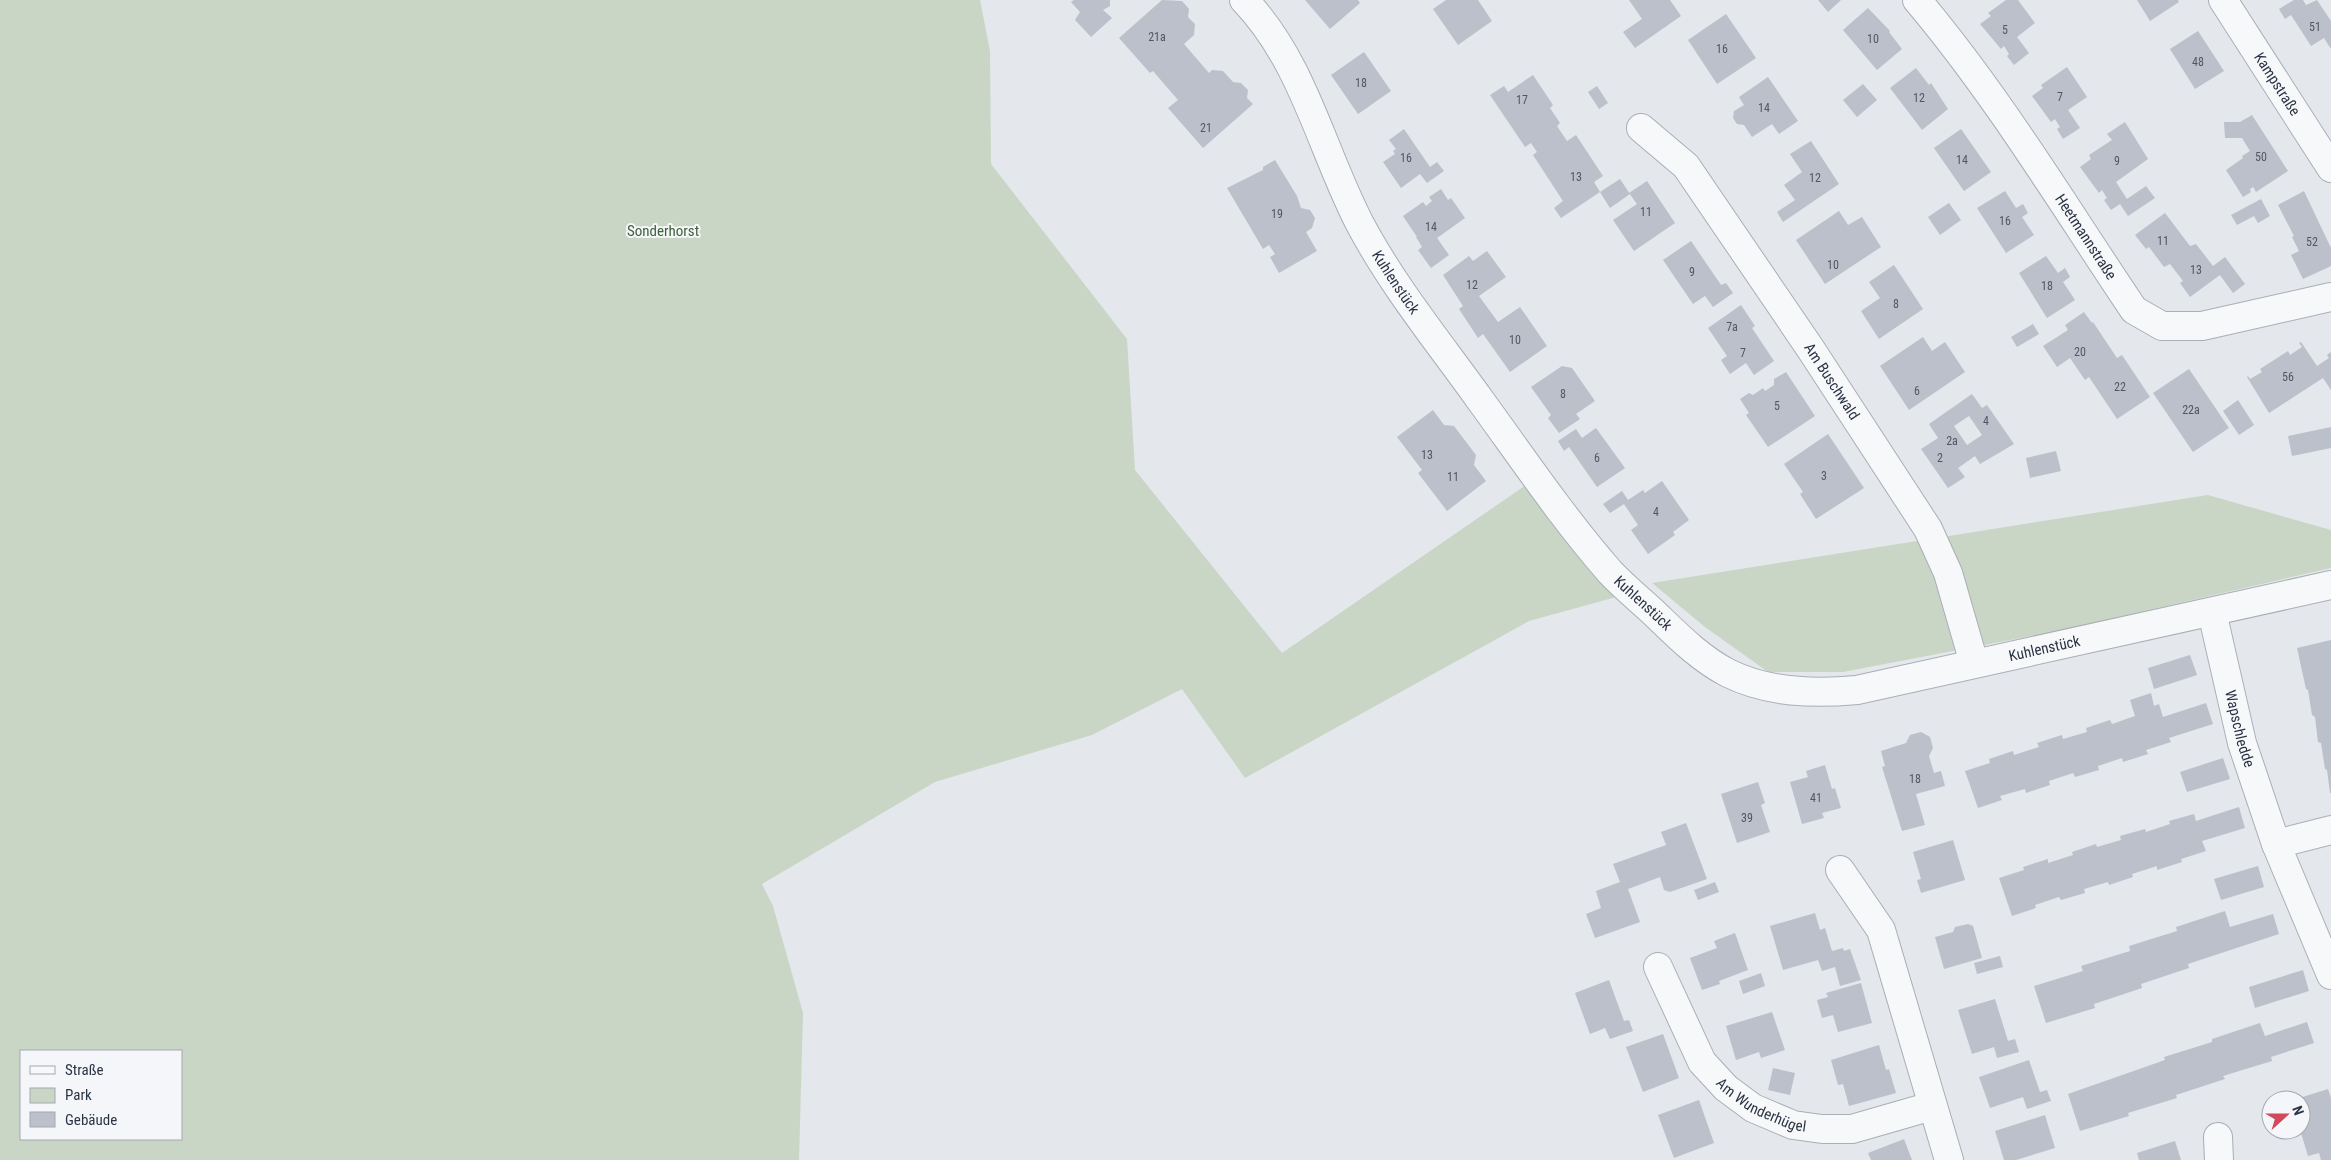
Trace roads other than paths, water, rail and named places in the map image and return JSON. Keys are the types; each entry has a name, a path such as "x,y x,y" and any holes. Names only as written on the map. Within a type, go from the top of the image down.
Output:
{"street":[{"name":"Kuhlenstück","path":"1244,0 1275,41 1295,78 1358,221 1388,274 1534,476 1611,572 1686,644 1729,673 1775,689 1823,694 1857,690 2331,585"},
{"name":"Heetmannstraße","path":"1917,0 1945,33 2009,124 2134,310 2162,326 2202,326 2331,297"},
{"name":"Kampstraße","path":"2223,0 2331,168"},
{"name":"Am Buschwald","path":"1641,128 1686,166 1810,348 1928,529 1948,573 1974,663"},
{"name":"Wapschledde","path":"2212,612 2242,743 2276,844 2331,976"},
{"path":"2276,844 2331,830"},
{"path":"1840,870 1881,930 1949,1160"},
{"name":"Am Wunderhügel","path":"1658,967 1702,1062 1726,1088 1753,1108 1793,1125 1842,1129 1852,1128 1932,1106"}],"park label":[{"name":"Sonderhorst","path":"663,231"}]}
